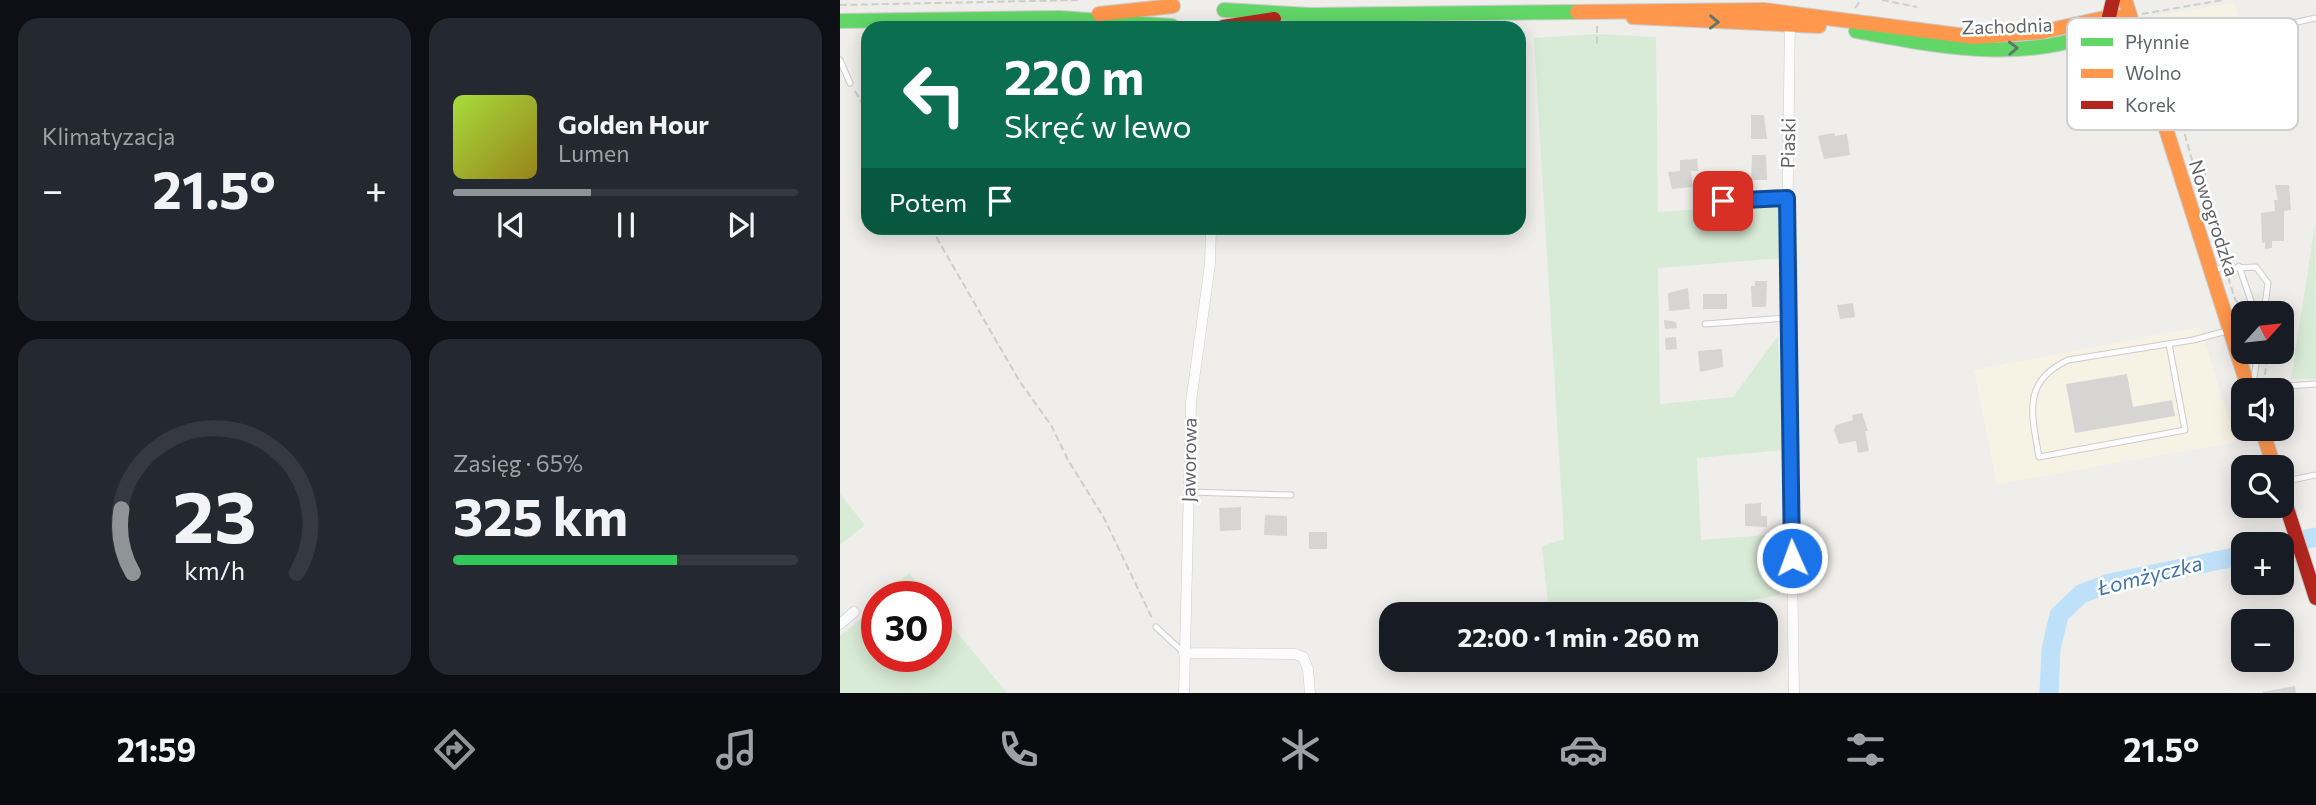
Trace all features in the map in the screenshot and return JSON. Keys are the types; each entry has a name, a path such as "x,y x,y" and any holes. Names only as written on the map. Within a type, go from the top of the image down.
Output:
{"main road":[{"path":"2109,17 2113,0"},
{"name":"Nowogrodzka","path":"2125,0 2138,18"},
{"path":"1060,18 1175,3 1173,21"},
{"name":"Zachodnia","path":"1221,5 1310,15 1597,13 1662,21 1790,18 1974,37 2041,32 2067,26"},
{"name":"Zachodnia","path":"2104,18 2137,13"},
{"name":"Zachodnia","path":"2129,18 2137,13"},
{"name":"Zachodnia","path":"1270,21 1310,15"},
{"path":"840,21 1060,18 1097,21"},
{"name":"Zachodnia","path":"1790,18 1956,48 2044,46 2067,42"},
{"name":"Nowogrodzka","path":"2166,130 2218,269 2230,330 2247,378"},
{"path":"2290,518 2316,598"}],"street":[{"name":"Piaski","path":"1790,18 1787,198 1794,693"},
{"name":"Jaworowa","path":"1184,693 1191,402 1210,264 1210,235"},
{"path":"840,624 854,612"},
{"path":"1184,653 1294,654 1303,657 1308,669 1310,693"}],"lane":[{"path":"2298,22 2316,18"},
{"path":"840,60 850,83"},
{"path":"1723,201 1787,198"},
{"path":"2239,266 2251,301"},
{"path":"2218,269 2256,267 2268,283 2266,301"},
{"path":"1705,324 1788,318"},
{"path":"2169,344 2185,430 2039,457 2031,408 2038,383 2052,368 2068,360 2169,344 2230,330"},
{"path":"2294,385 2316,384"},
{"path":"2294,480 2316,475"},
{"path":"1189,492 1291,495"},
{"path":"1156,627 1184,653"}],"path":[{"path":"840,5 1080,0"},
{"path":"1882,0 1917,7"},
{"path":"2141,18 2137,13 2223,0"},
{"path":"1844,8 1855,9"},
{"path":"850,83 861,102"},
{"path":"2185,130 2205,209"},
{"path":"935,235 1020,382 1051,425 1068,460 1104,518 1156,627"},
{"path":"2218,269 2236,301"}],"shaded area":[{"path":"2234,3 2238,18 2149,18"},
{"path":"2200,327 2231,426 2231,441 2236,442 1997,484 1974,370"}],"green space":[{"path":"1597,34 1656,37 1658,212 1780,204 1782,258 1658,268 1660,404 1733,397 1778,336 1783,450 1697,458 1701,540 1780,534 1780,595 1744,602 1548,602 1542,546 1564,539 1534,38"},
{"path":"2315,224 2316,379 2291,378"},
{"path":"840,494 865,525 840,545"},
{"path":"909,573 915,581 900,581"},
{"path":"861,618 861,672 952,672 952,626 1007,693 840,693 840,636"}],"building":[{"path":"1751,115 1764,115 1767,139 1751,139"},
{"path":"1834,133 1835,136 1847,134 1850,155 1824,159 1818,136"},
{"path":"1752,155 1766,155 1767,180 1751,180"},
{"path":"1697,159 1698,171 1691,171 1693,187 1672,189 1668,172 1680,171 1680,160"},
{"path":"2275,185 2289,185 2291,210 2284,211 2284,241 2272,241 2272,248 2265,249 2265,242 2262,243 2261,213 2275,211 2274,200 2278,200"},
{"path":"1755,281 1767,281 1766,307 1752,307 1751,286 1755,286"},
{"path":"1688,288 1690,309 1669,311 1668,293"},
{"path":"1703,294 1727,294 1727,309 1703,309"},
{"path":"1853,303 1855,317 1840,319 1837,305"},
{"path":"1664,320 1676,322 1677,328 1665,329"},
{"path":"1676,337 1677,349 1666,350 1665,338"},
{"path":"1722,349 1723,367 1700,372 1698,351"},
{"path":"2127,374 2133,407 2172,400 2175,416 2075,433 2066,384"},
{"path":"1862,413 1868,431 1865,431 1869,451 1858,453 1856,441 1839,444 1834,430 1836,425 1853,420 1852,415"},
{"path":"1761,503 1761,516 1767,516 1767,527 1745,526 1745,504"},
{"path":"1241,507 1241,530 1220,531 1219,508"},
{"path":"1265,515 1287,516 1287,536 1264,535"},
{"path":"1309,532 1327,532 1327,549 1309,549"},
{"path":"2295,686 2296,693 2263,693 2263,692"}],"waterway":[{"name":"Łomżyczka","path":"2294,542 2316,537"},
{"name":"Łomżyczka","path":"2049,693 2051,649 2059,615 2081,594 2110,583 2231,558"}],"traffic: fast":[{"path":"1224,10 1310,15 1577,12"},
{"path":"840,21 1060,18 1102,21"},
{"path":"1856,31 1961,48 1996,50 2067,42"}],"traffic: slow":[{"path":"2125,0 2131,18"},
{"path":"1099,14 1173,6"},
{"path":"1577,12 1764,10 1974,37 2041,32 2067,26"},
{"path":"1633,17 1819,26"},
{"path":"2104,18 2130,17"},
{"path":"2166,130 2245,378"},
{"path":"2266,441 2270,455"}],"traffic: jam":[{"path":"2109,17 2113,0"},
{"path":"1261,21 1274,19"},
{"path":"2290,518 2316,598"}],"route":[{"path":"1723,201 1787,198 1792,558"}]}
